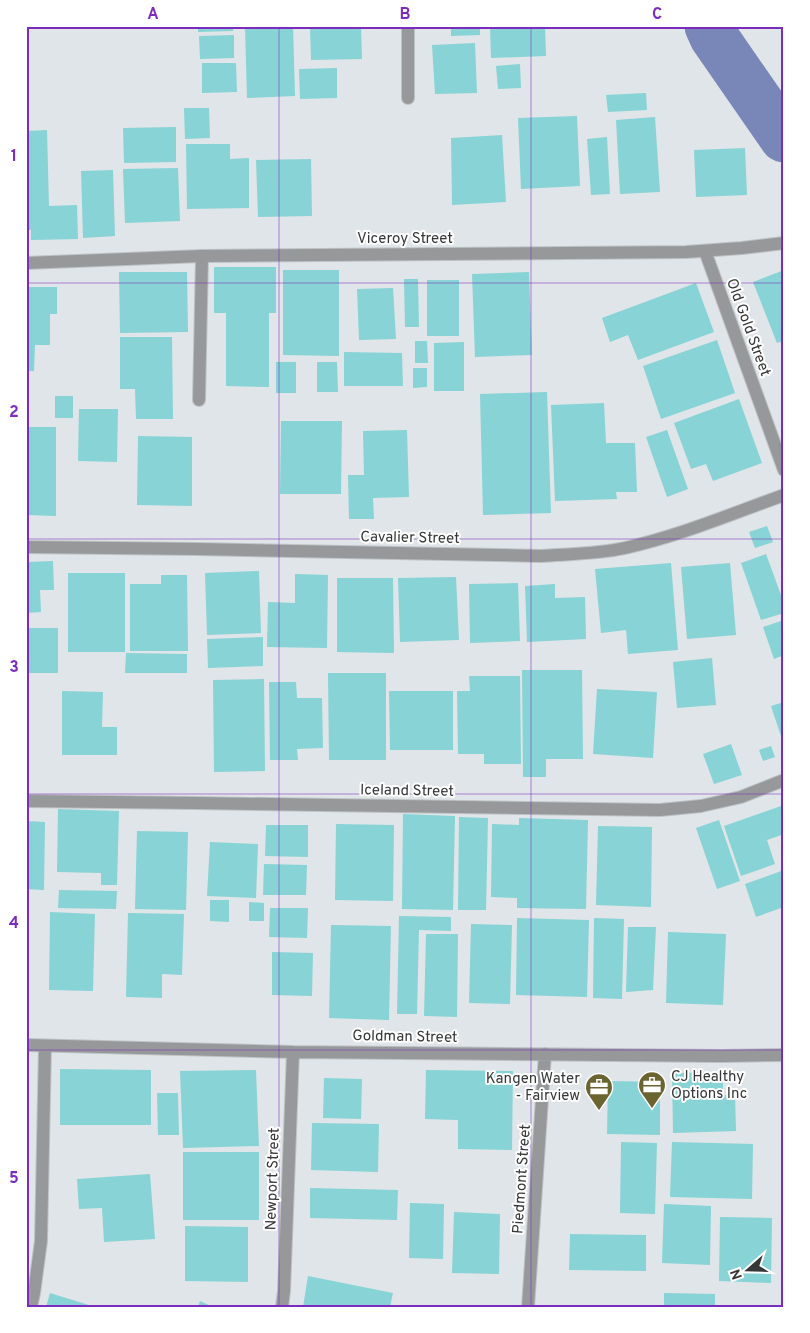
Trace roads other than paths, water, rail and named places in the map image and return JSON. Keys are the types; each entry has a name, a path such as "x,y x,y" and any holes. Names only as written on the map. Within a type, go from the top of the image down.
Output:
{"street":[{"path":"408,26 408,98"},
{"name":"Viceroy Street","path":"26,263 202,256 705,251 784,243"},
{"name":"Old Gold Street","path":"705,251 784,470"},
{"path":"199,400 202,256"},
{"name":"Cavalier Street","path":"26,547 541,556 581,554 623,549 687,531 784,495"},
{"name":"Iceland Street","path":"26,801 660,810 701,806 741,797 784,780"},
{"name":"Goldman Street","path":"26,1045 293,1052 784,1055"},
{"path":"31,1307 41,1241 45,1046"},
{"name":"Newport Street","path":"282,1307 293,1052"},
{"name":"Piedmont Street","path":"528,1307 545,1054"}],"waterway":[{"path":"709,26 714,37 784,138"}],"place":[{"name":"CJ Healthy Options Inc","path":"652,1109"},
{"name":"Kangen Water - Fairview","path":"599,1111"}]}
